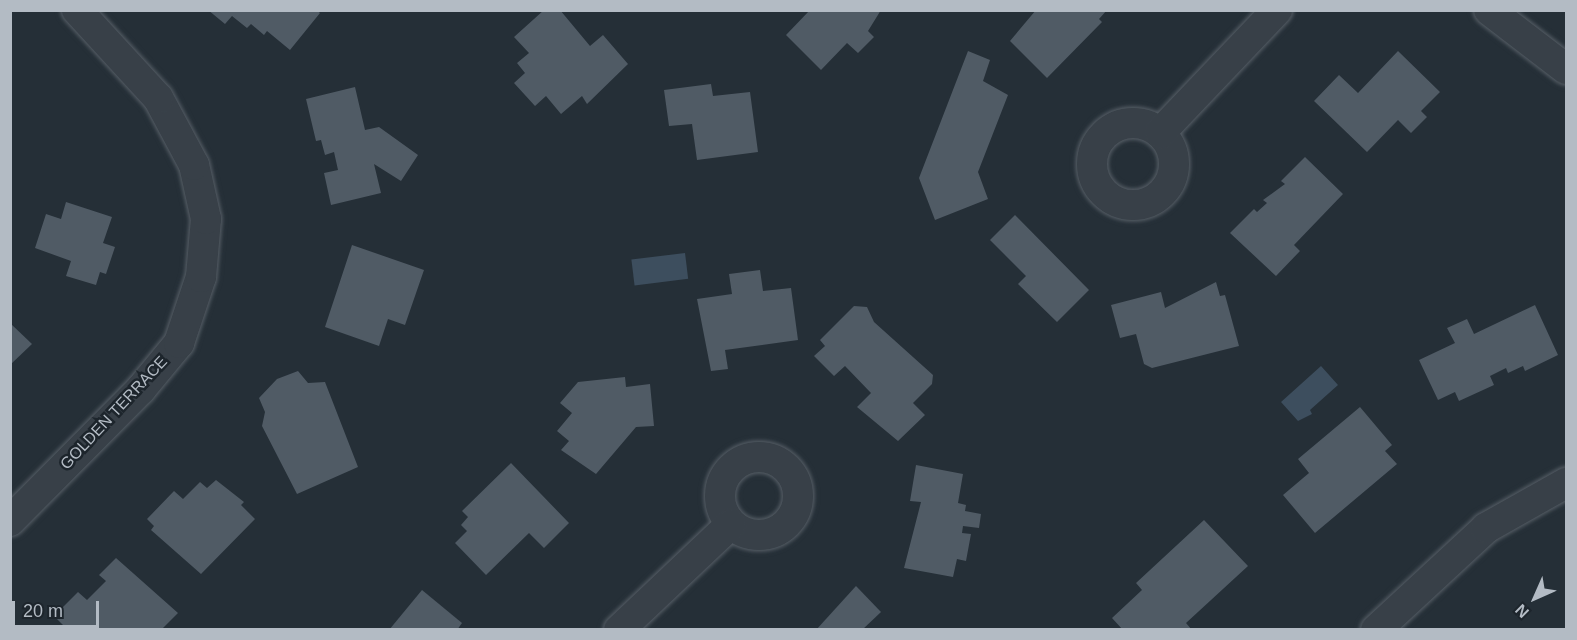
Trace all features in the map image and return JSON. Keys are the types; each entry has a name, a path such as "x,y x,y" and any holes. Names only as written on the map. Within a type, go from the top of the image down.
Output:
{"street":[{"name":"GOLDEN TERRACE","path":"10,521 141,389 179,343 201,277 206,219 194,165 158,98 77,10"},
{"path":"1160,133 1276,10"},
{"path":"1489,10 1566,69"},
{"path":"1376,630 1486,528 1566,483"},
{"path":"619,630 731,524"}],"water":[{"path":"685,253 688,279 635,285 631,260"},
{"path":"1321,366 1338,385 1310,410 1312,414 1298,421 1281,402"}],"building":[{"path":"208,10 317,10 320,13 290,50 267,31 264,35 251,24 247,28 232,16 225,24"},
{"path":"544,10 560,10 590,46 603,35 628,64 587,104 582,96 561,114 546,96 535,106 514,83 525,73 517,63 529,53 514,37"},
{"path":"810,10 881,10 868,31 874,37 858,53 847,43 821,70 786,35"},
{"path":"1036,10 1107,10 1099,19 1102,22 1047,78 1010,41"},
{"path":"968,51 990,60 983,81 1008,95 978,172 988,199 935,220 919,178"},
{"path":"1398,51 1440,92 1421,111 1427,117 1411,133 1398,120 1367,152 1314,101 1339,75 1358,93"},
{"path":"711,84 713,96 750,92 758,152 697,160 692,124 669,126 664,90"},
{"path":"355,87 365,130 379,127 418,155 401,181 374,164 381,193 331,205 324,173 338,170 334,152 325,155 321,140 316,141 306,99"},
{"path":"1305,157 1343,194 1294,245 1300,251 1276,276 1230,233 1254,209 1257,212 1267,203 1263,200 1285,184 1281,181"},
{"path":"66,202 112,217 103,243 115,247 106,274 100,272 96,285 66,276 71,261 35,248 46,214 61,219"},
{"path":"1015,215 1089,290 1057,322 1018,284 1026,276 990,240"},
{"path":"352,245 424,270 405,325 388,319 379,346 325,327"},
{"path":"760,270 763,291 791,288 798,340 725,350 728,369 711,371 697,299 732,294 729,274"},
{"path":"1216,282 1220,296 1225,295 1239,346 1152,368 1144,364 1136,334 1120,338 1111,305 1161,292 1165,308"},
{"path":"1535,305 1558,355 1525,371 1523,366 1508,373 1506,368 1490,376 1494,385 1459,401 1455,392 1438,400 1419,360 1455,343 1447,328 1467,319 1474,334"},
{"path":"854,306 867,307 874,322 933,375 932,384 913,403 925,415 898,441 857,407 871,393 845,366 834,376 814,356 825,346 820,340"},
{"path":"10,323 32,344 10,365"},
{"path":"298,371 308,383 325,382 358,467 297,494 262,426 265,412 259,398 277,379"},
{"path":"625,377 626,387 650,384 654,426 636,427 596,474 561,450 569,441 557,431 572,413 560,403 578,382"},
{"path":"1360,407 1392,445 1385,451 1397,464 1315,533 1283,495 1309,473 1298,459"},
{"path":"511,463 569,523 544,548 529,533 486,575 455,543 467,531 461,525 468,517 462,511"},
{"path":"916,465 963,474 958,503 966,505 965,511 981,514 979,528 963,526 962,533 971,534 966,561 957,559 953,577 904,568 921,502 910,501"},
{"path":"216,480 244,502 241,505 255,519 201,574 151,530 154,526 147,519 174,491 183,499 200,482 207,488"},
{"path":"1204,520 1248,566 1186,623 1192,630 1123,630 1112,618 1142,590 1136,583"},
{"path":"116,558 178,613 161,630 59,630 63,625 54,616 78,592 87,600 106,581 99,575"},
{"path":"856,586 881,612 862,630 816,630"},
{"path":"422,590 462,623 457,630 389,630"}]}
